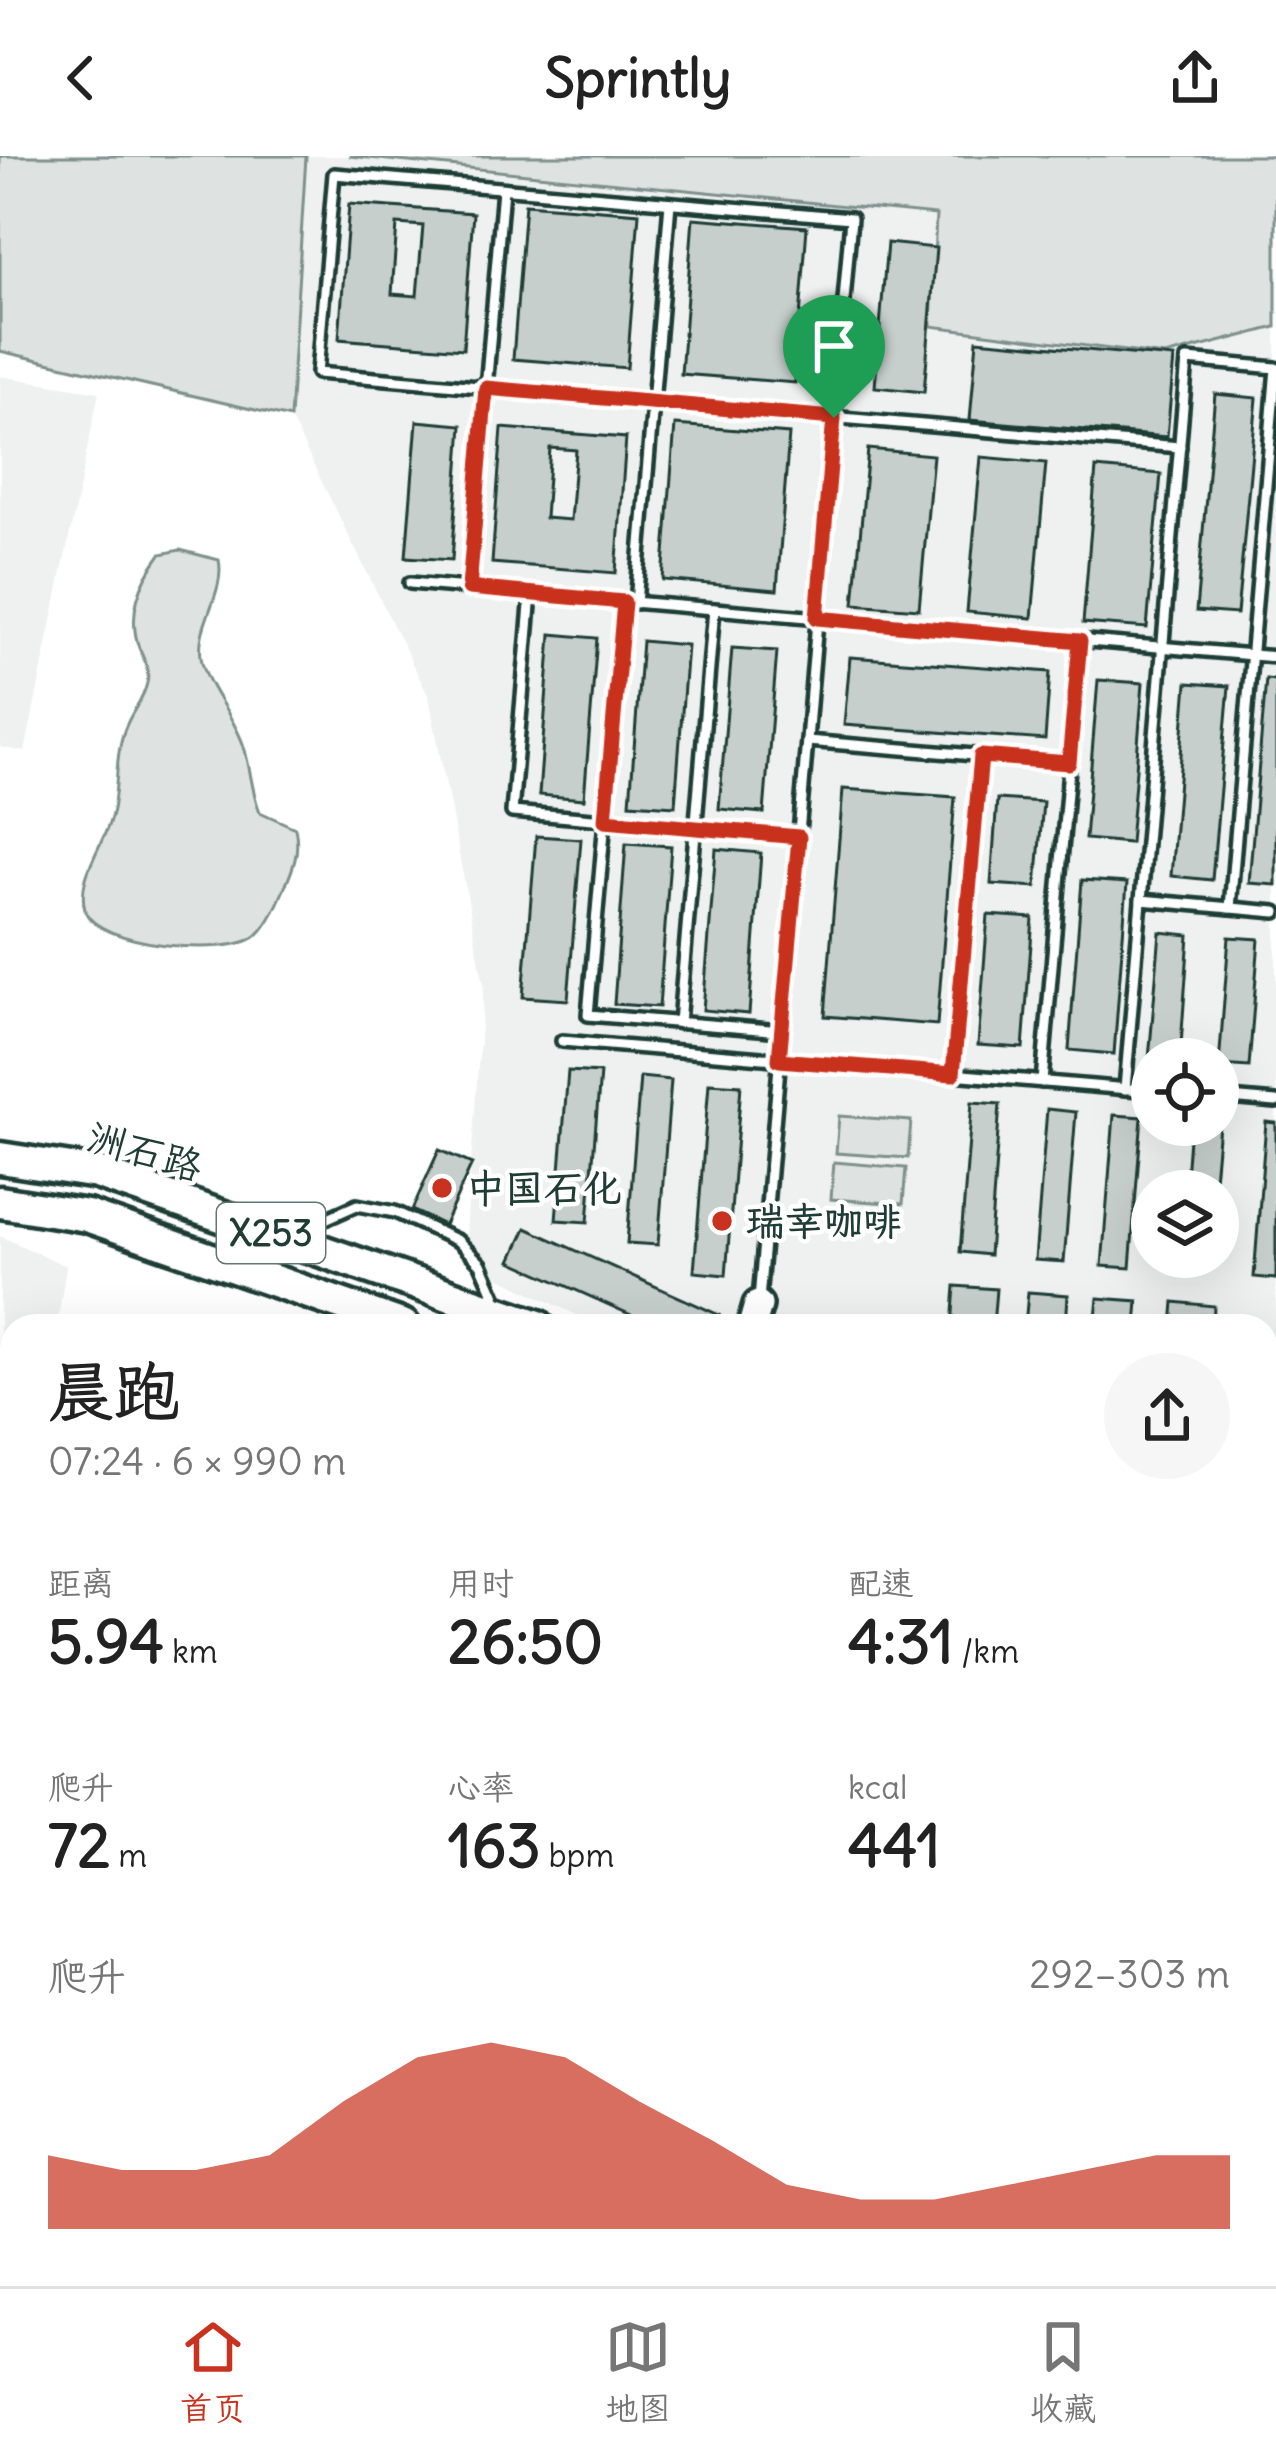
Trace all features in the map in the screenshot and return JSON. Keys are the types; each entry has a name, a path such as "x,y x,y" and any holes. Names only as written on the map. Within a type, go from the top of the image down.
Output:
{"main road":[{"name":"洲石路","path":"0,1158 98,1173 502,1314"},
{"name":"洲石路","path":"0,1202 87,1216 369,1314"}],"lane":[{"path":"756,1314 799,837 817,618 834,418 851,218 334,174 316,373 834,418 1180,447"},
{"path":"469,588 503,189"},
{"path":"670,203 588,1015 782,1031"},
{"path":"1125,1089 1187,360 1276,368 1229,908"},
{"path":"410,584 1276,657"},
{"path":"531,594 512,812 799,837"},
{"path":"679,1023 714,609"},
{"path":"1042,1082 1080,641"},
{"path":"807,741 1069,763"},
{"path":"953,1074 981,756"},
{"path":"1141,900 1276,912"},
{"path":"562,1041 1131,1089"},
{"path":"1239,1099 1276,1102"},
{"path":"280,1236 357,1205 395,1212 458,1241 482,1264 502,1314"}],"shaded area":[{"path":"0,156 306,156 290,418 0,351"},
{"path":"306,156 349,156 937,215 932,326 1164,356 1276,327 1276,1314 574,1314 464,1260 484,984 429,697 290,418"},
{"path":"349,156 1276,156 1276,327 1165,356 931,326 936,215"},
{"path":"0,376 99,392 25,752 0,747"},
{"path":"180,550 219,560 218,585 202,636 202,662 240,736 260,812 295,828 296,836 291,873 265,926 241,943 219,946 164,945 112,932 94,922 83,897 112,814 123,734 147,683 134,622 138,598 161,554"},
{"path":"839,1116 911,1121 908,1158 836,1153"},
{"path":"834,1162 906,1168 903,1204 831,1199"},
{"path":"0,1236 66,1266 59,1314 0,1314"}],"building":[{"path":"349,204 473,213 463,349 339,339","holes":["397,224 423,226 417,296 392,294"]},
{"path":"525,204 639,213 627,368 513,359"},
{"path":"693,218 807,227 795,383 681,374"},
{"path":"887,243 936,248 924,392 875,387"},
{"path":"977,340 1174,358 1167,437 970,420"},
{"path":"1215,394 1257,398 1237,614 1196,611"},
{"path":"417,421 462,425 452,560 406,557"},
{"path":"675,425 789,434 777,590 663,580"},
{"path":"502,428 626,438 616,573 492,563","holes":["550,448 576,450 570,520 545,518"]},
{"path":"868,449 933,455 919,609 854,604"},
{"path":"981,457 1046,463 1032,618 967,612"},
{"path":"1096,468 1161,474 1147,628 1083,623"},
{"path":"551,634 597,638 584,799 539,795"},
{"path":"642,641 687,645 675,806 630,803"},
{"path":"732,648 777,651 764,813 719,809"},
{"path":"850,657 1050,672 1045,740 844,725"},
{"path":"1266,679 1276,680 1276,885 1249,883"},
{"path":"1098,680 1143,683 1130,843 1085,839"},
{"path":"1187,683 1229,686 1212,880 1171,876"},
{"path":"843,789 955,797 937,1025 825,1016"},
{"path":"997,799 1043,802 1036,887 991,884"},
{"path":"536,836 581,839 568,1000 523,997"},
{"path":"626,843 671,846 659,1007 614,1004"},
{"path":"716,849 761,853 749,1014 703,1010"},
{"path":"1082,880 1127,883 1114,1054 1069,1050"},
{"path":"988,915 1033,918 1023,1048 978,1045"},
{"path":"1160,932 1189,935 1182,1038 1151,1038"},
{"path":"1229,937 1259,939 1249,1067 1239,1066 1239,1038 1221,1038"},
{"path":"568,1071 600,1073 588,1222 556,1220"},
{"path":"640,1077 671,1080 658,1245 627,1243"},
{"path":"709,1083 741,1085 726,1275 694,1272"},
{"path":"972,1102 1000,1104 989,1255 960,1252"},
{"path":"1047,1109 1076,1112 1064,1262 1035,1260"},
{"path":"1114,1115 1131,1116 1131,1146 1140,1146 1138,1170 1131,1170 1130,1268 1102,1266"},
{"path":"1266,1122 1276,1123 1276,1279 1254,1277"},
{"path":"1188,1146 1217,1146 1215,1170 1187,1170"},
{"name":"中国石化","path":"439,1150 472,1164 444,1225 412,1210"},
{"path":"526,1228 717,1314 629,1314 511,1261"},
{"path":"955,1286 996,1289 994,1314 953,1314"},
{"path":"1028,1292 1068,1295 1067,1314 1026,1314"},
{"path":"1098,1298 1138,1301 1137,1314 1096,1314"},
{"path":"1174,1302 1214,1306 1214,1314 1173,1314"}],"place":[{"name":"中国石化","path":"442,1188"},
{"name":"瑞幸咖啡","path":"722,1221"}],"route":[{"path":"486,388 834,418 817,618 1080,641 1069,763 981,756 953,1074 779,1060 799,837 605,820 624,602 469,588 486,388"}]}
